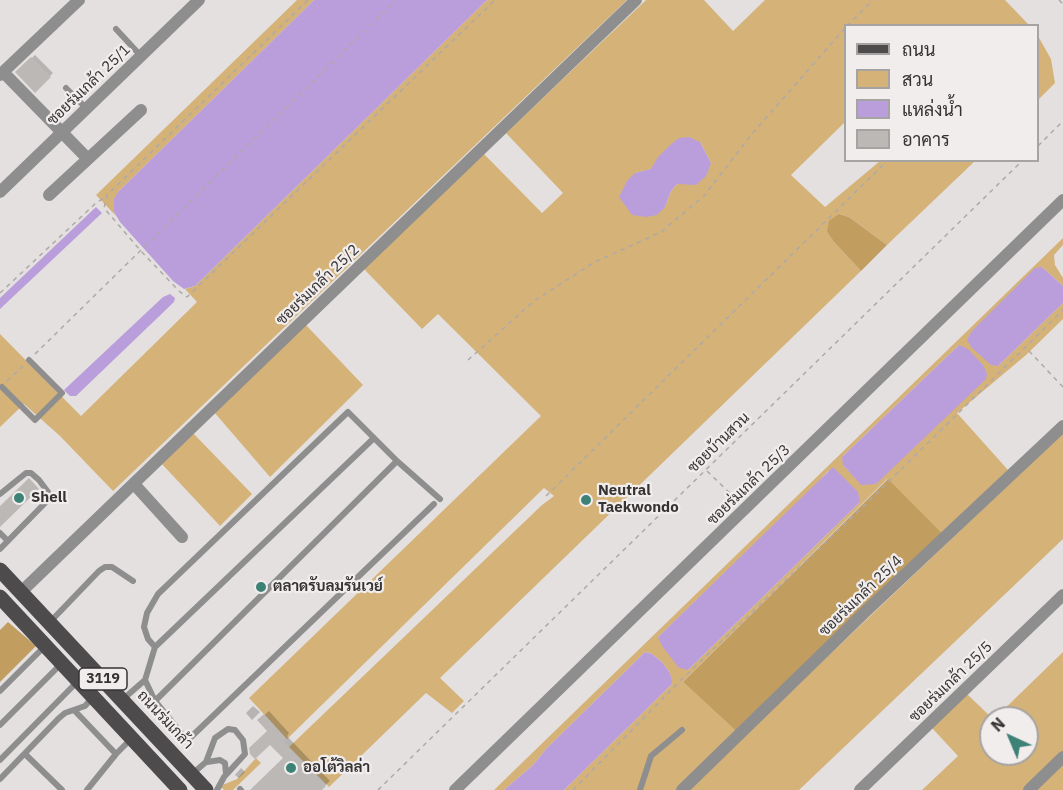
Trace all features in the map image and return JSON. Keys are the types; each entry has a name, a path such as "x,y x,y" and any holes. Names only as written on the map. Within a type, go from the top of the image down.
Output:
{"main road":[{"name":"ถนนร่มเกล้า","path":"0,570 206,790"},
{"name":"3119","path":"0,597 180,790"}],"street":[{"path":"78,0 2,73 87,159"},
{"name":"ซอยร่มเกล้า 25/1","path":"0,192 199,0"},
{"name":"ซอยร่มเกล้า 25/2","path":"21,592 636,0"},
{"path":"49,195 141,110"},
{"name":"ซอยร่มเกล้า 25/3","path":"456,790 1063,200"},
{"name":"ซอยร่มเกล้า 25/4","path":"682,790 864,613 1063,426"},
{"path":"134,484 182,537"},
{"name":"ซอยร่มเกล้า 25/5","path":"860,790 1063,595"},
{"path":"1029,790 1063,757"}],"lane":[{"path":"116,29 141,56"},
{"path":"66,88 86,108"},
{"path":"2,387 35,420 55,400 62,393 29,360"},
{"path":"145,680 155,701 185,738 189,739 437,502 348,412 158,594 147,613 144,627 148,639 155,647"},
{"path":"122,700 145,680 155,647 374,438"},
{"path":"155,701 397,461"},
{"path":"0,494 26,473 31,473 48,492 46,502 0,549"},
{"path":"0,533 8,541"},
{"path":"50,622 105,567 112,567 133,581"},
{"path":"0,691 45,645"},
{"path":"0,725 62,663"},
{"path":"0,760 78,680"},
{"path":"0,779 59,718 65,713 85,706 93,697"},
{"path":"74,710 117,754"},
{"path":"191,775 206,762 215,738 228,729 235,730 243,740 245,754 226,774 217,790"},
{"path":"640,790 651,756 682,730"},
{"path":"87,790 132,738"},
{"path":"25,754 62,790"},
{"path":"206,762 220,760 225,763 226,774"}],"path":[{"path":"0,293 107,195 308,0"},
{"path":"2,387 396,0"},
{"path":"107,195 104,208 140,250 187,297 495,0"},
{"path":"848,24 873,0"},
{"path":"1059,0 1063,4"},
{"path":"468,360 534,301 593,263 661,232 704,195 751,135 844,28"},
{"path":"1039,145 1063,121"},
{"path":"546,496 886,162"},
{"name":"ซอยบ้านสวน","path":"378,790 1021,162"},
{"path":"573,790 681,680 870,500 1063,310"},
{"path":"1029,351 1063,387"},
{"path":"707,470 740,503"}],"green space":[{"path":"297,0 314,0 118,192 114,212 116,216 96,195"},
{"path":"487,0 627,0 113,491 60,436 24,404 0,427 0,334 81,416 197,302 185,289 195,286"},
{"path":"646,0 704,0 733,31 765,0 1005,0 1028,24 844,24 844,123 791,175 825,207 879,162 974,162 887,245 849,217 839,214 827,232 861,271 440,678 464,701 452,713 426,693 329,787 289,747 554,496 544,488 287,739 249,698 541,416 438,314 422,329 363,268 484,154 542,213 563,193 506,133","holes":["700,142 711,163 677,184 671,191 665,207 635,173 652,169"]},
{"path":"1039,38 1051,59 1055,83 1039,99"},
{"path":"1063,238 1063,245 1054,255 1055,265 1063,278 1063,286 1042,267 998,366 1063,303 1063,319 1026,355 957,413 1008,470 942,533 887,479 683,682 737,732 676,790 564,790 671,685 670,673 662,662 652,654 645,652 547,748 532,766 504,790 494,790","holes":["959,345 876,484 861,484 843,465 843,456","828,471 860,502 688,670 658,637"]},
{"path":"305,324 363,385 270,477 214,412"},
{"path":"192,432 252,494 220,526 161,463"},
{"path":"1063,433 1063,539 799,790 687,790"},
{"path":"1063,652 1063,790 922,790 958,756 932,728 967,694 980,706 979,766 1039,766 1039,706 1007,706"},
{"path":"256,758 261,763 233,790 224,790 220,786 237,779"}],"shaded area":[{"path":"839,214 849,217 887,245 861,271 827,232 829,221"},
{"path":"888,479 942,533 737,732 683,682"},
{"path":"8,622 36,646 0,682 0,630"}],"water":[{"path":"314,0 487,0 195,286 184,289 173,281 120,222 114,212 114,199 118,192"},
{"path":"689,137 700,142 711,163 706,176 696,185 677,184 671,191 665,207 657,215 646,217 632,215 619,197 627,181 635,173 651,169 658,157 679,138"},
{"path":"96,207 102,213 0,309 0,298"},
{"path":"1042,267 1063,286 1063,303 998,366 991,365 972,348 967,340 971,332 1035,268"},
{"path":"170,294 175,298 174,302 76,396 70,396 64,390 163,297"},
{"path":"959,345 968,349 983,365 987,374 986,379 876,484 861,485 843,465 842,457"},
{"path":"833,467 858,492 860,502 688,670 679,668 658,637"},
{"path":"645,652 652,654 662,662 670,673 671,685 564,790 504,790 532,766 547,748"}],"building":[{"path":"31,57 51,77 35,93 15,72"},
{"name":"Shell","path":"29,478 39,489 0,527 0,506"},
{"name":"ออโต้วิลล่า","path":"264,714 286,739 283,741 326,786 322,790 250,790 283,758 270,745 255,759 250,754 249,748 267,731 257,720"}],"place":[{"name":"Shell","path":"19,498"},
{"name":"Neutral Taekwondo","path":"586,500"},
{"name":"ตลาดรับลมรันเวย์","path":"261,587"},
{"name":"ออโต้วิลล่า","path":"291,768"}]}
